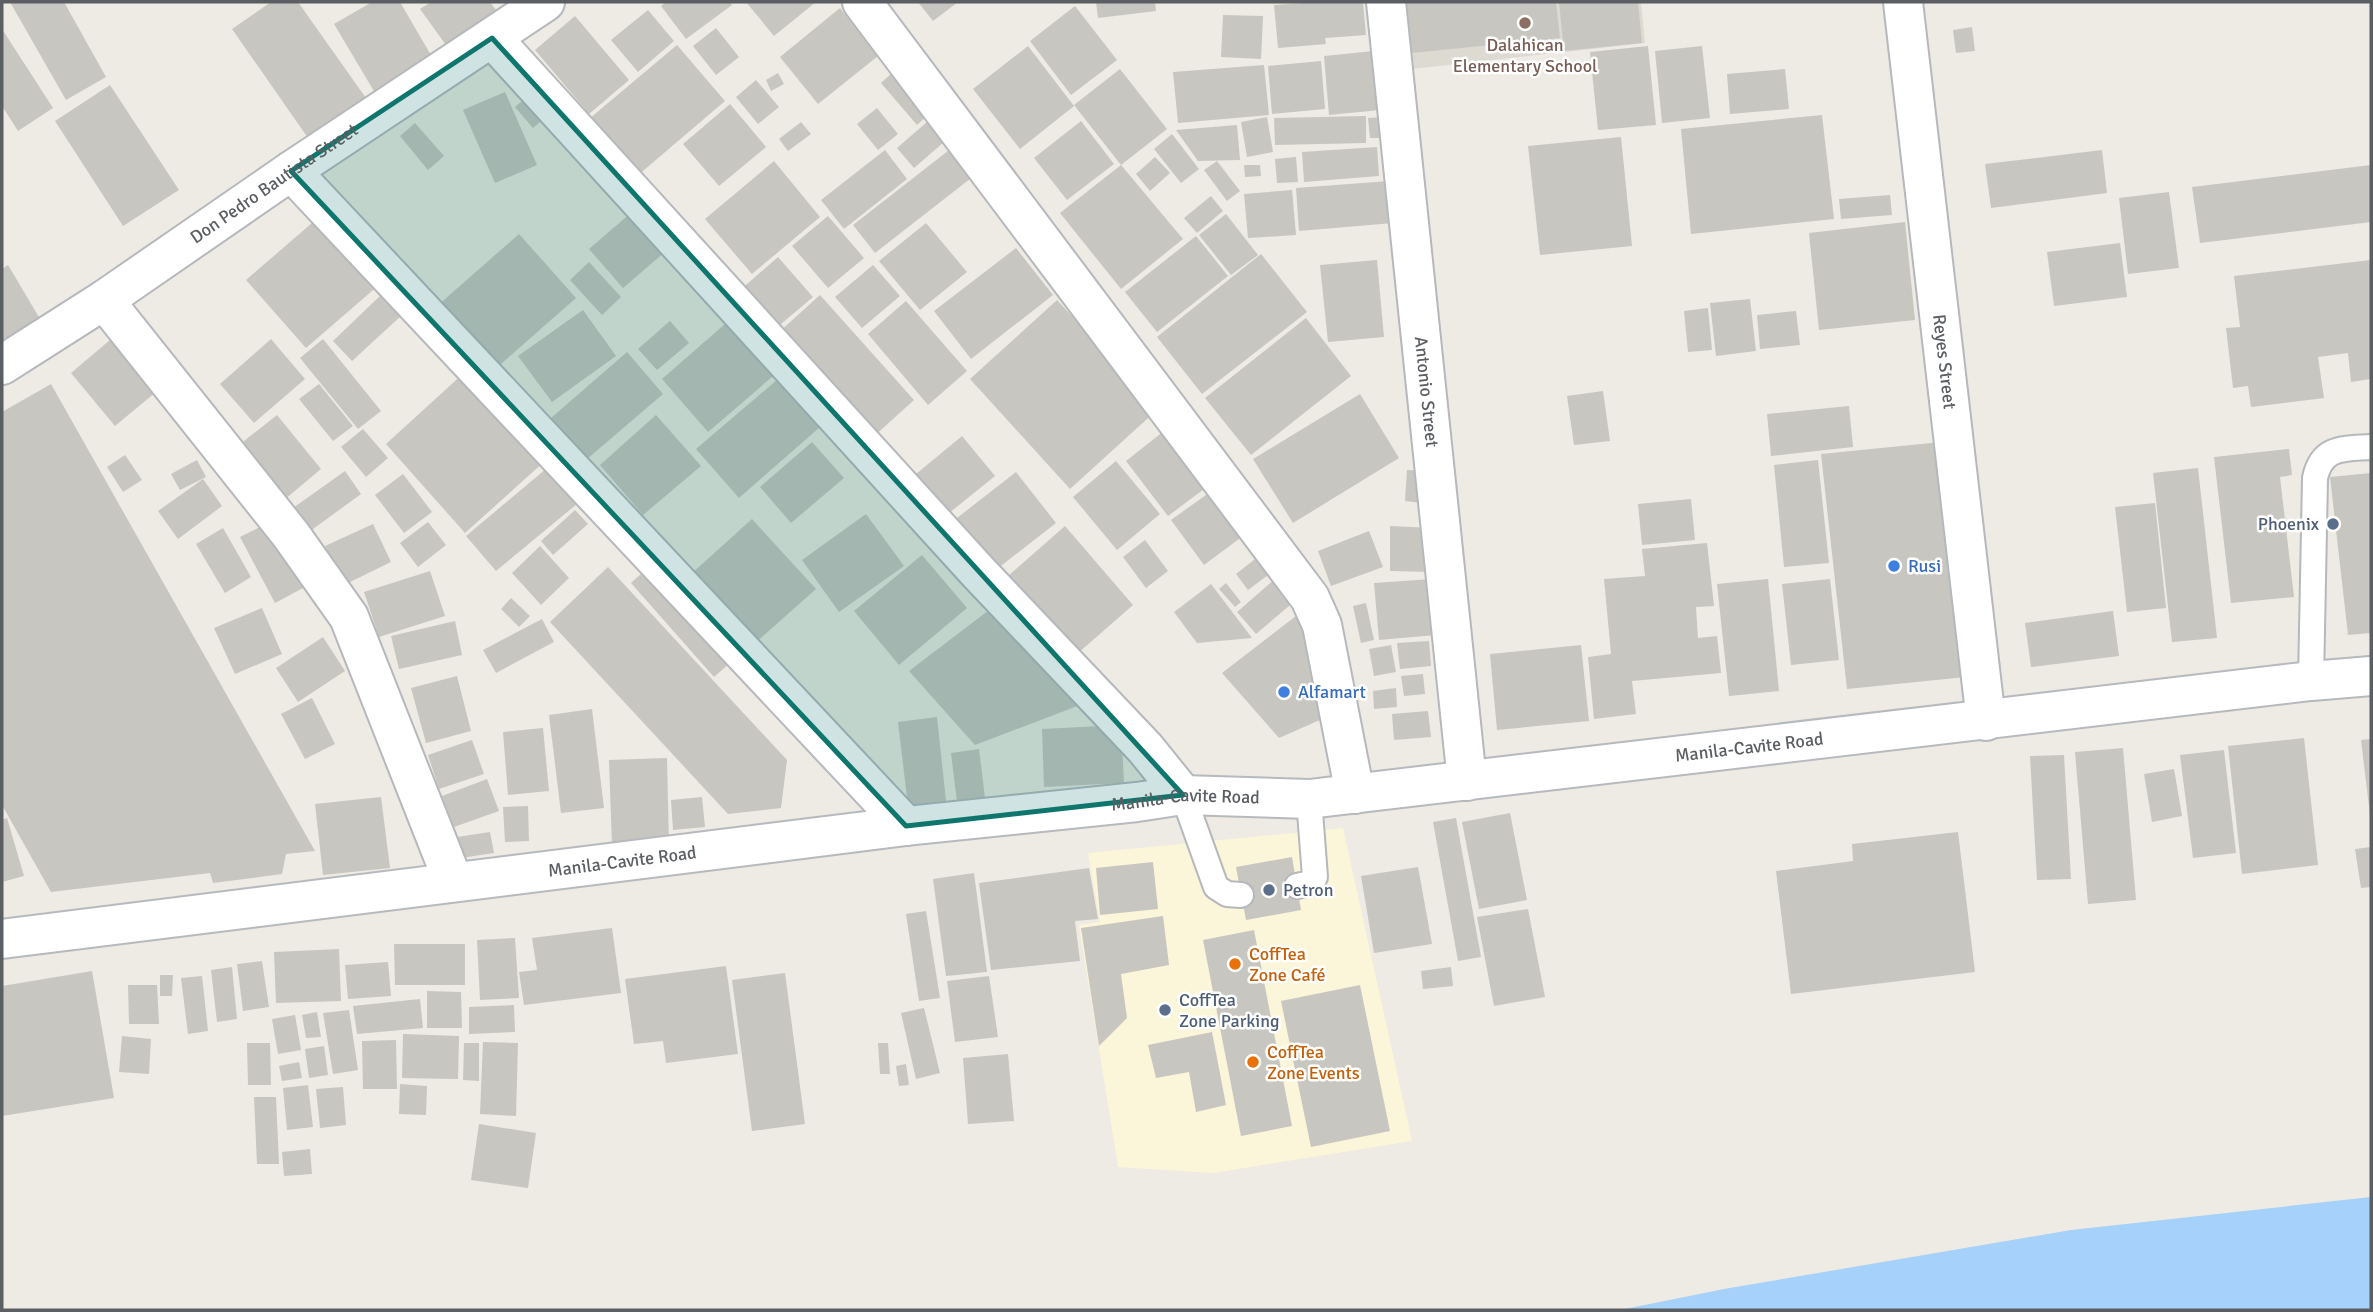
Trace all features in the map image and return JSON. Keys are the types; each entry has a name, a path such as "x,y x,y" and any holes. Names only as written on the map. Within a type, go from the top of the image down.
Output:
{"street":[{"name":"Don Pedro Bautista Street","path":"2,365 104,300 291,171 545,2"},
{"path":"862,2 1310,598 1322,625 1355,794"},
{"name":"Antonio Street","path":"1386,2 1467,781"},
{"name":"Reyes Street","path":"1903,2 1986,720"},
{"path":"492,38 979,573 1145,748 1183,795"},
{"path":"291,171 905,826"},
{"path":"104,300 291,535 349,617 453,881"},
{"name":"Manila-Cavite Road","path":"2,939 453,881 1183,795 1309,799 2371,676"}],"lane":[{"path":"2311,681 2315,478 2318,464 2328,454 2339,450 2371,447"},
{"path":"1183,795 1216,887 1227,894 1241,895"},
{"path":"1297,886 1311,883 1315,877 1309,799"}],"highlighted area":[{"path":"492,38 1183,795 906,826 291,171"}],"shaded area":[{"name":"Dalahican Elementary School","path":"1405,2 1641,2 1645,43 1412,69"},
{"path":"1343,828 1412,1141 1213,1173 1118,1167 1079,925 1100,922 1088,853"}],"water":[{"path":"2371,1197 2371,1310 1620,1310 1724,1289 2071,1230"}],"building":[{"path":"10,2 64,2 106,77 66,100"},
{"path":"271,2 298,2 373,108 315,148 232,29"},
{"path":"372,2 400,2 439,69 381,103 334,24"},
{"path":"431,2 490,2 501,17 451,52 420,9"},
{"path":"666,2 730,2 732,5 686,39 661,6"},
{"path":"746,2 816,2 774,36"},
{"path":"918,2 958,2 933,21"},
{"path":"1096,2 1155,2 1156,11 1098,18"},
{"path":"1363,2 1366,35 1325,38 1326,44 1278,48 1274,5"},
{"path":"1407,2 1556,2 1560,38 1412,53"},
{"path":"1559,2 1638,2 1642,43 1564,51"},
{"path":"1075,6 1117,60 1071,95 1030,41"},
{"path":"840,8 878,56 818,104 780,57"},
{"path":"648,10 674,41 638,72 611,40"},
{"path":"1223,15 1263,16 1261,59 1221,57"},
{"path":"575,16 629,80 589,114 535,50"},
{"path":"1972,27 1975,51 1956,53 1953,30"},
{"path":"716,28 739,57 716,75 693,46"},
{"path":"2,29 53,108 18,131 2,106"},
{"path":"677,45 725,101 637,176 589,119"},
{"path":"1028,46 1074,106 1020,149 973,89"},
{"path":"1648,46 1656,125 1598,130 1590,52"},
{"path":"1702,46 1710,118 1662,123 1655,51"},
{"path":"1374,51 1380,110 1329,115 1324,56"},
{"path":"1321,61 1325,109 1272,114 1268,66"},
{"path":"1264,65 1269,115 1178,123 1173,72"},
{"path":"1120,69 1167,129 1121,165 1074,105"},
{"path":"1785,69 1789,109 1730,114 1727,74"},
{"path":"893,72 929,114 917,125 881,83"},
{"path":"778,73 784,84 771,91 766,80"},
{"path":"756,80 779,107 758,124 736,97"},
{"path":"110,85 179,190 123,226 55,121"},
{"path":"535,90 553,111 533,128 515,107"},
{"path":"505,92 537,165 495,183 463,110"},
{"path":"730,104 766,147 719,186 683,144"},
{"path":"877,108 898,134 878,150 857,124"},
{"path":"1822,115 1834,219 1691,234 1681,129"},
{"path":"1366,116 1366,143 1275,145 1274,118"},
{"path":"1267,117 1273,152 1247,157 1241,122"},
{"path":"1384,117 1386,138 1370,138 1368,118"},
{"path":"1081,121 1114,164 1067,200 1034,158"},
{"path":"801,122 811,134 788,151 779,139"},
{"path":"927,122 944,142 914,168 897,148"},
{"path":"415,123 444,156 428,170 400,136"},
{"path":"1237,125 1240,160 1198,161 1176,130"},
{"path":"1172,134 1199,169 1181,183 1154,149"},
{"path":"1621,137 1632,246 1540,255 1528,146"},
{"path":"953,147 975,175 875,253 853,225"},
{"path":"1377,147 1379,176 1304,182 1302,152"},
{"path":"885,150 907,179 844,229 821,200"},
{"path":"2102,150 2107,193 1991,208 1985,164"},
{"path":"1155,157 1170,173 1150,191 1136,174"},
{"path":"1296,157 1298,182 1277,183 1275,159"},
{"path":"774,161 820,217 752,274 705,219"},
{"path":"1217,161 1240,191 1227,201 1204,170"},
{"path":"1121,165 1183,239 1121,289 1060,213"},
{"path":"1244,165 1260,165 1261,176 1245,177"},
{"path":"2371,165 2371,222 2200,243 2192,187"},
{"path":"1389,181 1393,223 1299,231 1296,188"},
{"path":"1292,190 1296,235 1248,238 1244,194"},
{"path":"2169,192 2179,268 2128,274 2119,198"},
{"path":"1890,195 1892,215 1841,219 1839,199"},
{"path":"1211,196 1223,211 1197,233 1184,218"},
{"path":"632,212 666,251 623,288 589,249"},
{"path":"1226,214 1258,255 1231,275 1199,235"},
{"path":"320,216 380,284 306,348 246,280"},
{"path":"828,216 864,258 828,288 792,246"},
{"path":"1905,222 1915,320 1819,330 1809,233"},
{"path":"926,223 967,272 920,310 879,261"},
{"path":"519,234 576,298 493,371 436,307"},
{"path":"1196,236 1228,276 1157,332 1125,292"},
{"path":"2120,243 2127,297 2054,306 2047,252"},
{"path":"1016,248 1053,295 971,359 934,311"},
{"path":"1261,254 1307,312 1202,394 1157,337"},
{"path":"778,257 813,297 774,330 739,291"},
{"path":"1377,260 1384,337 1328,342 1320,265"},
{"path":"2371,260 2371,379 2351,382 2348,353 2318,357 2324,398 2251,407 2248,386 2233,388 2226,328 2240,327 2234,276"},
{"path":"589,262 621,297 602,315 570,280"},
{"path":"8,265 46,329 2,355 2,269"},
{"path":"873,265 900,296 862,328 835,297"},
{"path":"382,294 402,315 352,361 333,341"},
{"path":"820,295 914,400 872,438 778,333"},
{"path":"1750,299 1756,351 1716,356 1710,303"},
{"path":"1057,300 1158,409 1070,489 970,379"},
{"path":"906,301 967,371 928,405 868,334"},
{"path":"1708,308 1712,350 1688,352 1684,311"},
{"path":"583,310 616,356 552,402 518,356"},
{"path":"1796,311 1800,345 1760,349 1757,315"},
{"path":"733,317 779,371 708,432 662,379"},
{"path":"1306,318 1351,376 1251,455 1205,398"},
{"path":"670,321 689,343 657,370 638,349"},
{"path":"123,329 168,382 115,426 71,373"},
{"path":"271,339 305,379 254,423 220,384"},
{"path":"323,339 381,411 358,429 300,358"},
{"path":"627,352 663,394 587,459 551,418"},
{"path":"466,371 546,460 465,533 386,444"},
{"path":"778,379 820,427 739,498 696,449"},
{"path":"51,384 315,851 286,854 282,874 213,883 210,873 51,892 2,805 2,412"},
{"path":"319,384 353,426 333,441 299,399"},
{"path":"1603,391 1610,441 1574,445 1567,396"},
{"path":"1360,394 1399,458 1293,523 1253,459"},
{"path":"1849,406 1853,447 1771,456 1767,414"},
{"path":"277,415 321,469 284,500 239,445"},
{"path":"656,415 701,466 643,515 600,465"},
{"path":"363,429 388,458 366,477 341,447"},
{"path":"1164,431 1208,486 1168,516 1126,461"},
{"path":"962,436 995,476 943,518 910,479"},
{"path":"812,442 844,478 791,523 760,487"},
{"name":"Rusi","path":"1941,442 1966,677 1847,689 1821,454"},
{"path":"2289,449 2292,475 2280,477 2294,597 2231,603 2214,457"},
{"path":"125,455 142,480 123,492 107,467"},
{"path":"197,460 206,477 180,490 171,474"},
{"path":"1818,460 1829,563 1784,567 1774,465"},
{"path":"1116,461 1160,514 1117,550 1073,497"},
{"path":"553,463 583,499 496,571 466,536"},
{"path":"2198,468 2217,638 2172,642 2153,473"},
{"path":"1407,470 1424,471 1422,503 1405,501"},
{"path":"345,471 361,494 302,537 286,513"},
{"path":"1016,472 1056,523 988,576 948,525"},
{"path":"2371,473 2371,633 2348,635 2330,477"},
{"path":"403,474 432,512 404,533 375,495"},
{"path":"203,479 222,506 178,539 158,511"},
{"path":"1210,492 1243,536 1204,565 1171,520"},
{"path":"1691,499 1695,540 1642,545 1638,504"},
{"path":"2155,503 2166,608 2127,612 2115,507"},
{"path":"575,510 588,524 553,555 541,541"},
{"path":"866,514 904,566 839,612 802,560"},
{"path":"752,519 816,589 754,644 691,574"},
{"path":"270,522 305,587 275,603 240,537"},
{"path":"428,522 446,545 418,567 400,543"},
{"path":"373,524 391,562 344,585 325,546"},
{"path":"1065,526 1133,605 1069,661 1001,582"},
{"path":"1390,526 1433,528 1432,572 1390,571"},
{"path":"223,528 251,577 225,593 196,544"},
{"path":"1369,531 1383,567 1331,586 1318,551"},
{"path":"1145,540 1168,571 1146,588 1123,557"},
{"path":"1707,543 1714,606 1696,607 1698,638 1717,636 1721,673 1632,681 1636,714 1594,719 1588,657 1611,654 1604,579 1645,576 1642,549"},
{"path":"540,546 569,578 541,605 512,573"},
{"path":"922,555 967,608 899,665 854,611"},
{"path":"1259,556 1272,572 1248,590 1236,574"},
{"path":"655,561 739,655 714,677 631,583"},
{"path":"608,567 787,760 781,808 728,814 550,622"},
{"path":"430,571 445,616 379,637 364,592"},
{"path":"1276,578 1296,600 1256,634 1237,612"},
{"path":"1432,579 1436,635 1379,640 1374,583"},
{"path":"1768,579 1779,691 1729,696 1717,584"},
{"path":"1830,579 1839,660 1791,665 1782,584"},
{"path":"1226,583 1241,602 1235,607 1219,589"},
{"path":"1211,584 1252,638 1197,643 1174,612"},
{"path":"511,598 530,616 519,627 501,609"},
{"path":"1001,601 1080,705 975,745 909,671"},
{"path":"1366,603 1374,640 1361,643 1353,606"},
{"path":"262,608 282,654 235,674 214,628"},
{"path":"2113,611 2119,656 2031,667 2025,623"},
{"name":"Alfamart","path":"1296,616 1338,712 1279,738 1222,673"},
{"path":"542,619 554,642 496,673 483,650"},
{"path":"455,621 462,655 399,669 391,636"},
{"path":"323,637 345,671 298,702 276,668"},
{"path":"1429,641 1431,666 1400,669 1397,643"},
{"path":"1391,645 1396,672 1374,676 1369,649"},
{"path":"1581,645 1589,721 1497,730 1490,654"},
{"path":"1423,674 1425,694 1404,696 1401,676"},
{"path":"457,676 471,731 426,743 411,688"},
{"path":"1396,688 1397,707 1374,709 1373,691"},
{"path":"312,698 335,744 305,759 281,714"},
{"path":"592,709 604,808 561,813 549,715"},
{"path":"1428,711 1431,737 1394,740 1392,714"},
{"path":"937,717 946,801 908,806 898,722"},
{"path":"1121,725 1124,783 1044,787 1042,729"},
{"path":"543,728 549,791 508,795 503,732"},
{"path":"2304,738 2318,865 2242,874 2228,746"},
{"path":"2371,739 2371,815 2370,815 2361,740"},
{"path":"472,740 484,774 439,789 428,755"},
{"path":"2123,748 2136,900 2088,904 2075,752"},
{"path":"979,749 985,798 957,802 951,753"},
{"path":"2224,750 2236,853 2193,858 2180,755"},
{"path":"2064,755 2071,879 2037,880 2030,756"},
{"path":"667,758 669,845 612,846 609,760"},
{"path":"2174,769 2182,816 2152,822 2144,774"},
{"path":"487,779 499,811 454,827 442,796"},
{"path":"381,797 390,868 323,875 315,804"},
{"path":"702,797 705,827 673,830 671,800"},
{"path":"528,806 529,841 505,842 503,807"},
{"path":"1510,813 1527,900 1479,909 1462,822"},
{"path":"7,818 24,876 2,882 2,820"},
{"path":"1456,818 1481,957 1458,961 1433,822"},
{"path":"490,832 494,853 461,858 457,837"},
{"path":"1958,832 1975,972 1791,994 1776,871 1853,861 1852,844"},
{"path":"2371,847 2371,887 2361,888 2355,849"},
{"name":"Petron","path":"1292,857 1301,910 1246,920 1236,867"},
{"path":"1153,862 1158,909 1100,915 1096,868"},
{"path":"1418,867 1432,944 1374,953 1361,876"},
{"path":"1089,868 1098,919 1075,921 1080,961 991,970 979,883"},
{"path":"974,873 987,972 946,976 933,879"},
{"path":"1528,909 1545,997 1494,1006 1477,917"},
{"path":"926,911 940,998 919,1001 906,914"},
{"path":"1163,916 1169,965 1121,974 1127,1018 1099,1046 1081,928"},
{"path":"612,928 621,993 524,1005 519,972 537,970 532,938"},
{"name":"CoffTea Zone Events","path":"1254,930 1292,1126 1241,1136 1203,940"},
{"path":"515,938 519,998 480,1000 477,940"},
{"path":"394,944 465,944 465,985 395,985"},
{"path":"339,949 341,1001 276,1003 274,952"},
{"path":"262,961 269,1007 243,1011 237,964"},
{"path":"388,962 391,996 348,999 345,965"},
{"path":"726,966 738,1054 666,1063 663,1041 634,1044 625,979"},
{"path":"232,967 237,1019 217,1022 211,970"},
{"path":"1451,967 1453,986 1423,989 1421,971"},
{"path":"92,971 114,1098 2,1116 2,986"},
{"path":"785,973 805,1124 752,1131 732,980"},
{"path":"160,975 173,975 172,996 160,996"},
{"path":"202,976 208,1031 188,1034 181,978"},
{"path":"989,976 998,1037 955,1042 947,981"},
{"path":"128,985 157,985 159,1024 129,1024"},
{"path":"1360,985 1390,1131 1311,1147 1281,1001"},
{"path":"427,991 461,992 462,1028 427,1028"},
{"path":"420,999 423,1028 357,1034 353,1006"},
{"path":"514,1005 515,1032 469,1034 469,1007"},
{"path":"924,1008 940,1073 916,1079 901,1013"},
{"path":"349,1010 358,1070 333,1074 323,1013"},
{"path":"317,1012 321,1037 306,1038 302,1015"},
{"path":"295,1015 301,1050 278,1054 272,1019"},
{"path":"1212,1032 1226,1105 1196,1112 1189,1072 1156,1078 1148,1045"},
{"path":"403,1034 459,1036 458,1079 402,1078"},
{"path":"122,1036 151,1039 149,1074 119,1072"},
{"path":"396,1040 397,1089 363,1089 362,1041"},
{"path":"483,1042 518,1043 516,1116 480,1114"},
{"path":"247,1043 270,1043 271,1085 248,1085"},
{"path":"464,1043 479,1043 479,1081 463,1080"},
{"path":"878,1043 888,1043 890,1074 880,1074"},
{"path":"324,1046 328,1075 309,1078 305,1049"},
{"path":"1008,1054 1014,1121 968,1124 963,1058"},
{"path":"299,1062 302,1078 282,1081 279,1066"},
{"path":"906,1064 909,1085 899,1086 896,1066"},
{"path":"400,1084 427,1086 426,1115 399,1114"},
{"path":"308,1085 313,1127 287,1130 283,1088"},
{"path":"343,1087 346,1125 320,1128 316,1089"},
{"path":"254,1097 276,1097 279,1164 257,1164"},
{"path":"479,1124 536,1133 528,1188 471,1180"},
{"path":"310,1149 312,1174 284,1176 282,1152"}],"place":[{"name":"Dalahican Elementary School","path":"1525,23"},
{"name":"Phoenix","path":"2333,524"},
{"name":"Rusi","path":"1894,566"},
{"name":"Alfamart","path":"1284,692"},
{"name":"Petron","path":"1269,890"},
{"name":"CoffTea Zone Café","path":"1235,964"},
{"name":"CoffTea Zone Parking","path":"1165,1010"},
{"name":"CoffTea Zone Events","path":"1253,1062"}]}
